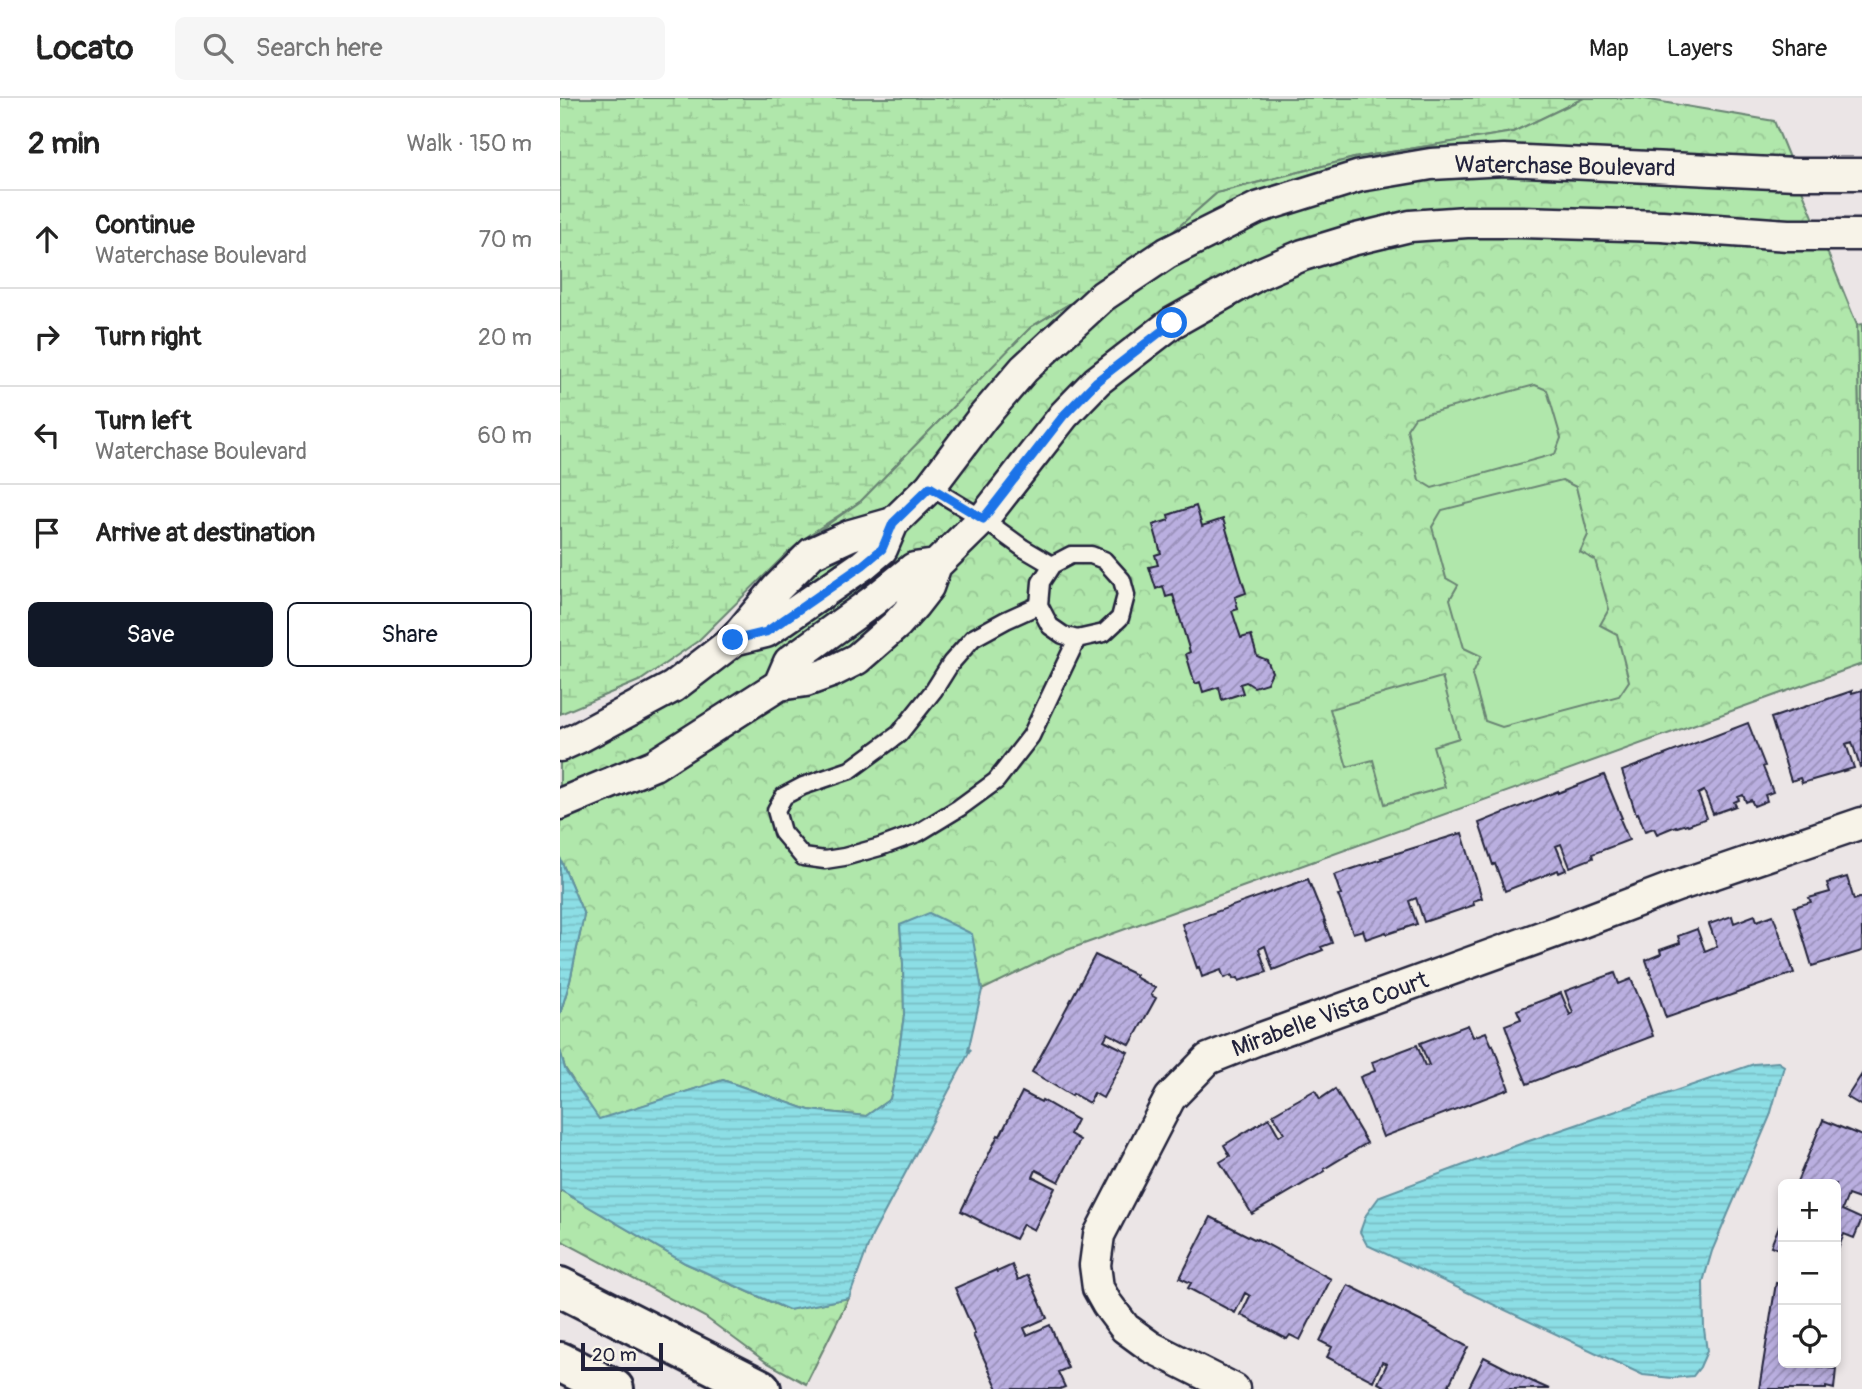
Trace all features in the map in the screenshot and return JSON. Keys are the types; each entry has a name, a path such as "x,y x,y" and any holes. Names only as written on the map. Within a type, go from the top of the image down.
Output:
{"main road":[{"path":"560,1287 761,1389"},
{"path":"560,1362 614,1389"}],"street":[{"name":"Waterchase Boulevard","path":"560,746 673,687 733,640 776,588 812,554 851,535 893,523 930,487 983,417 1024,369 1103,296 1167,253 1257,208 1360,176 1432,164 1504,160 1795,174 1862,174"},
{"path":"560,804 654,765 779,685 819,677 857,659 897,624 914,605 928,587 936,565 983,519 1064,415 1097,381 1172,323 1259,274 1303,255 1352,240 1410,226 1467,222 1662,226 1787,235 1862,235"},
{"name":"Mirabelle Vista Court","path":"1234,1389 1151,1347 1125,1328 1098,1288 1095,1265 1099,1235 1170,1098 1208,1059 1689,881 1862,823"}],"lane":[{"path":"930,487 1052,565"},
{"path":"1071,555 1091,555 1104,560 1122,580 1126,595 1120,618 1104,633 1077,639 1063,635 1050,626 1039,605 1041,582 1052,565 1071,555"},
{"path":"1039,605 973,638 951,663 934,690 899,734 850,770 803,786 784,796 776,810 782,832 803,857 825,860 844,857 918,833 996,781 1031,736 1077,639"}],"green space":[{"path":"560,98 1584,98 1513,132 1354,158 1217,193 1140,261 1031,327 861,501 788,552 698,641 641,680 560,714"},
{"path":"1584,98 1638,98 1774,121 1857,325 1862,664 1056,954 982,990 971,934 900,926 904,1015 895,1078 890,1099 866,1116 809,1110 723,1080 598,1120 565,1068 560,1050 560,1014 584,915 560,858 560,819 663,777 781,700 788,702 790,697 863,672 919,623 898,604 848,648 826,659 767,676 648,753 560,789 560,761 586,750 784,602 834,552 814,534 861,501 1031,327 1140,261 1217,193 1354,158 1513,132"},
{"path":"1862,324 1862,566 1859,557 1857,325"},
{"path":"1535,385 1547,390 1561,438 1555,454 1432,488 1419,480 1407,429 1415,417"},
{"path":"1562,480 1576,487 1588,535 1580,552 1595,560 1609,609 1600,625 1617,634 1629,681 1619,696 1502,727 1485,721 1472,675 1481,656 1464,648 1450,599 1458,585 1446,578 1432,527 1442,510"},
{"path":"1442,677 1459,738 1433,746 1445,787 1385,804 1373,760 1347,767 1330,709"},
{"path":"560,1190 685,1263 788,1310 849,1298 806,1384 766,1362 705,1317 560,1240"}],"water":[{"path":"560,858 584,915 560,1014"},
{"path":"929,913 972,934 982,990 968,1051 971,1049 872,1236 849,1298 789,1310 685,1263 560,1190 560,1050 565,1069 599,1119 723,1080 809,1110 866,1116 890,1099 904,1015 900,925"},
{"path":"1778,1062 1784,1066 1770,1116 1712,1251 1703,1282 1707,1351 1693,1376 1672,1378 1643,1375 1367,1245 1360,1232 1366,1215 1380,1196 1523,1143 1754,1064"}],"building":[{"path":"1196,506 1202,526 1223,519 1246,593 1235,597 1238,609 1232,611 1241,638 1251,635 1257,656 1267,660 1272,672 1267,683 1254,687 1246,682 1240,684 1243,693 1222,700 1219,687 1203,692 1200,682 1195,684 1186,654 1190,652 1173,595 1166,597 1163,586 1156,589 1149,567 1158,565 1155,555 1161,553 1153,525 1169,520 1168,515"},
{"path":"1862,690 1862,766 1860,767 1852,742 1846,744 1854,768 1802,783 1800,778 1791,781 1771,718"},
{"path":"1748,723 1773,792 1765,795 1767,801 1754,806 1751,800 1746,802 1743,795 1734,802 1736,806 1713,814 1704,791 1698,794 1707,818 1657,834 1654,828 1645,831 1638,813 1636,814 1622,771"},
{"path":"1604,775 1629,840 1592,854 1593,858 1570,867 1561,844 1556,846 1566,870 1559,873 1558,870 1505,891 1479,823"},
{"path":"1462,833 1482,898 1473,901 1474,905 1424,922 1416,898 1409,901 1417,924 1366,939 1363,930 1353,933 1338,895 1341,895 1334,875"},
{"path":"1847,877 1854,900 1862,897 1862,951 1812,966 1794,907 1811,902 1809,898 1830,892 1827,883"},
{"path":"1308,879 1332,943 1321,947 1323,950 1273,970 1265,946 1259,949 1267,972 1239,981 1238,978 1233,979 1232,975 1224,978 1221,970 1202,977 1182,924"},
{"path":"1755,915 1757,921 1773,915 1794,973 1666,1018 1646,960 1661,954 1660,950 1680,943 1678,936 1697,929 1705,951 1717,946 1709,924 1732,916 1734,923"},
{"path":"1095,955 1136,975 1135,977 1155,988 1151,995 1156,998 1130,1045 1108,1033 1104,1040 1128,1052 1103,1098 1094,1093 1089,1103 1032,1072"},
{"path":"1615,973 1619,984 1631,979 1653,1036 1527,1084 1505,1025 1521,1019 1517,1010 1561,993 1570,1015 1573,1013 1565,991"},
{"path":"1468,1025 1473,1037 1486,1032 1509,1089 1383,1137 1360,1077 1375,1071 1372,1062 1417,1045 1425,1066 1429,1065 1420,1043"},
{"path":"1862,1074 1862,1106 1847,1097"},
{"path":"1335,1089 1367,1143 1252,1214 1220,1162 1230,1156 1224,1145 1269,1118 1279,1136 1284,1133 1273,1114 1315,1090 1320,1099"},
{"path":"1022,1092 1077,1120 1070,1134 1080,1140 1059,1182 1036,1170 1033,1177 1055,1188 1034,1230 1023,1224 1015,1239 961,1211"},
{"path":"1823,1120 1862,1136 1862,1200 1848,1195 1842,1210 1862,1219 1854,1238 1844,1234 1841,1242 1841,1179 1798,1179"},
{"path":"1211,1217 1331,1279 1300,1340 1290,1335 1287,1339 1241,1315 1250,1296 1245,1293 1235,1313 1188,1288 1191,1283 1180,1278"},
{"path":"1778,1228 1778,1249 1771,1246"},
{"path":"1012,1265 1018,1280 1028,1275 1047,1318 1024,1328 1027,1335 1050,1325 1068,1368 1058,1372 1065,1387 998,1389 973,1335 975,1334 955,1288"},
{"path":"1778,1283 1778,1368 1836,1369 1834,1389 1759,1389"},
{"path":"1348,1285 1468,1347 1447,1389 1389,1389 1378,1383 1387,1364 1382,1362 1373,1381 1327,1357 1332,1347 1320,1341"},
{"path":"1484,1357 1529,1380 1549,1389 1468,1389"}],"route":[{"path":"733,640 766,632 863,565 882,549 893,523 930,487 983,519 1064,415 1097,381 1172,323"}]}
